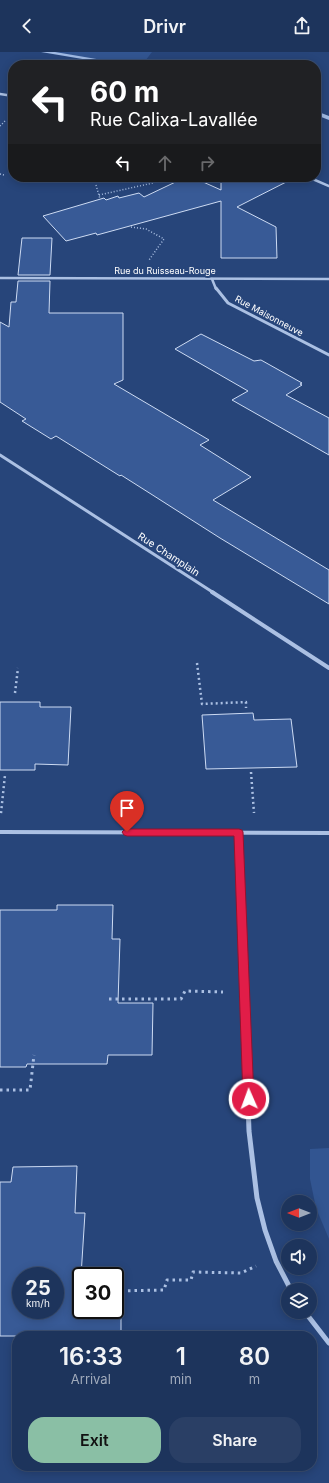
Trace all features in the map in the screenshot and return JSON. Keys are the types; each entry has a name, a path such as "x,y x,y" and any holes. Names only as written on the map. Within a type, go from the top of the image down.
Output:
{"street":[{"path":"320,182 329,186"},
{"name":"Rue du Ruisseau-Rouge","path":"0,278 329,279"},
{"name":"Rue Maisonneuve","path":"212,279 216,291 228,303 329,355"},
{"name":"Rue Champlain","path":"0,455 329,668"},
{"path":"0,832 329,833"},
{"path":"239,832 254,1175 260,1210 275,1258 288,1283"},
{"path":"310,1319 329,1343"}],"path":[{"path":"0,126 6,120"},
{"path":"0,174 4,175"},
{"path":"99,195 153,183"},
{"path":"96,185 100,199"},
{"path":"131,227 146,229 163,238"},
{"path":"197,663 202,704 246,702 246,708"},
{"path":"15,693 18,668"},
{"path":"251,772 255,832"},
{"path":"0,821 5,776"},
{"path":"109,999 181,999 184,991 245,992"},
{"path":"0,1090 30,1090 34,1055"},
{"path":"124,1290 164,1290 167,1280 191,1280 193,1272 241,1273 275,1258"}],"shaded area":[{"path":"44,52 152,52 146,60 96,60"},
{"path":"329,1148 329,1239 317,1210 317,1195 313,1195 310,1179 310,1149"}],"building":[{"path":"176,182 203,182 221,190 221,182 286,182 237,207 276,227 277,258 221,258 221,201 97,235 96,233 66,241 43,216 104,198 106,200 118,196 119,198 139,193 144,197"},
{"path":"22,238 52,238 50,275 18,275"},
{"path":"18,281 50,281 49,313 123,313 123,380 114,384 209,440 200,445 251,477 213,500 329,570 329,604 56,436 51,439 22,421 26,419 0,402 0,322 9,327 11,302 16,302"},
{"path":"201,334 254,361 261,360 302,383 300,384 302,385 286,395 329,418 329,455 232,400 248,391 175,349"},
{"path":"0,702 40,702 40,707 71,707 68,765 35,764 35,770 0,770"},
{"path":"253,713 254,720 291,719 297,767 206,769 202,715"},
{"path":"57,905 113,905 112,939 120,939 118,1003 153,1003 152,1055 108,1055 107,1064 27,1064 26,1067 0,1067 0,910 57,910"},
{"path":"77,1166 75,1213 85,1213 82,1267 72,1267 72,1319 121,1319 121,1331 12,1331 12,1336 0,1336 0,1182 11,1182 13,1167"}],"waterway":[{"path":"44,52 96,60"},
{"path":"321,115 329,118"}],"route":[{"path":"127,832 239,832 249,1099"}]}
